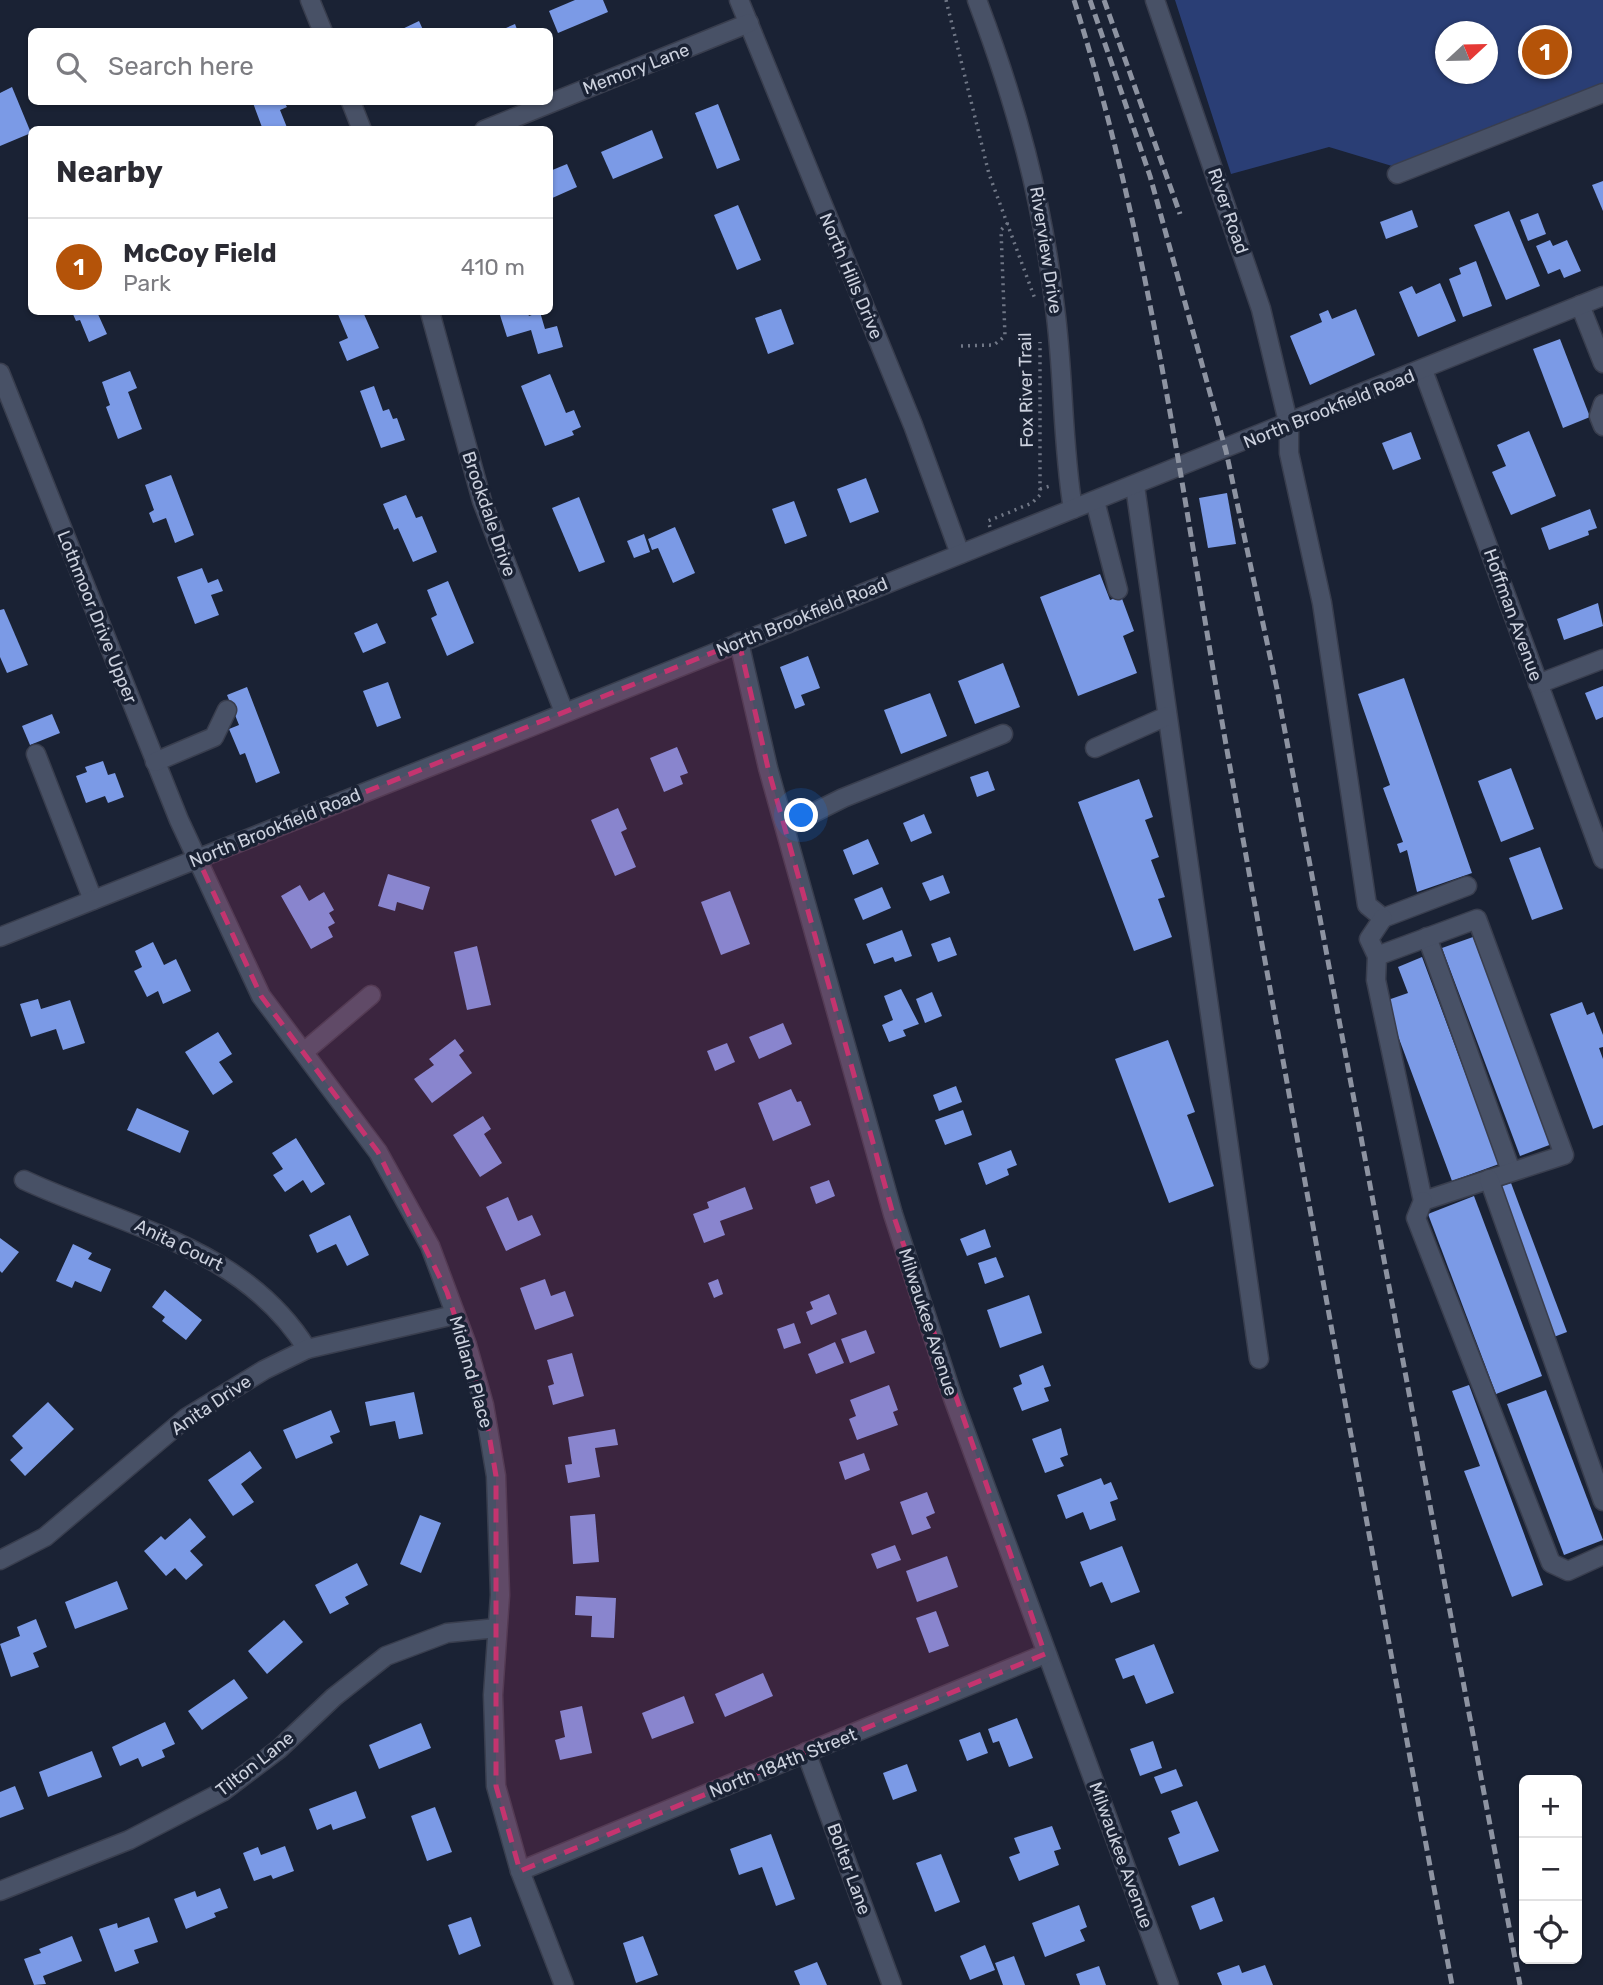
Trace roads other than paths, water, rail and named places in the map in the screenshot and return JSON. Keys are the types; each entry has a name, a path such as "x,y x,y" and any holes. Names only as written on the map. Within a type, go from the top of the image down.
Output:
{"street":[{"path":"310,0 321,28"},
{"name":"North Hills Drive","path":"739,0 833,236 913,425 960,554"},
{"name":"Riverview Drive","path":"976,0 1027,149 1041,208 1056,310 1073,509"},
{"name":"River Road","path":"1155,0 1261,309 1289,426 1289,453 1322,603 1367,905 1382,918"},
{"name":"Memory Lane","path":"553,102 749,23"},
{"path":"1397,174 1603,93"},
{"path":"352,105 360,126"},
{"name":"Memory Lane","path":"494,126 546,105"},
{"name":"North Brookfield Road","path":"0,937 1095,500 1289,426 1603,296"},
{"path":"1580,305 1603,363"},
{"name":"Brookdale Drive","path":"431,315 482,501 564,712"},
{"name":"Hoffman Avenue","path":"1423,370 1603,859"},
{"name":"Lothmoor Drive Upper","path":"0,373 155,762 198,859"},
{"path":"1603,404 1599,416 1603,426"},
{"path":"1135,486 1259,1359"},
{"path":"1095,500 1118,590"},
{"name":"Milwaukee Avenue","path":"739,642 785,827 893,1214 953,1398 1169,1985"},
{"path":"1538,684 1603,659"},
{"path":"155,762 214,737 227,710"},
{"path":"1095,748 1167,716"},
{"path":"785,827 843,798 1003,734"},
{"path":"36,754 93,900"},
{"name":"Midland Place","path":"198,859 261,996 305,1051 378,1152 408,1206 429,1246 467,1345 484,1405 496,1476 500,1595 493,1695 496,1786 520,1871 564,1985"},
{"path":"1468,886 1382,918 1369,939 1377,956 1376,980 1423,1201 1416,1218 1551,1563 1568,1572 1603,1555"},
{"path":"1377,956 1477,919 1564,1155 1423,1201"},
{"path":"1427,937 1511,1171"},
{"path":"305,1051 371,995"},
{"path":"1489,1179 1603,1501"},
{"name":"Anita Court","path":"24,1180 146,1226 210,1258 267,1301 293,1326 307,1349"},
{"name":"Anita Drive","path":"0,1560 34,1544 68,1520 186,1418 264,1370 307,1349 454,1315"},
{"name":"Tilton Lane","path":"0,1891 129,1840 222,1792 279,1749 334,1697 386,1656 447,1633 497,1628"},
{"name":"North 184th Street","path":"520,1871 1045,1654"},
{"name":"Bolter Lane","path":"806,1752 892,1985"}],"railway":[{"path":"1074,0 1125,187 1163,375 1228,756 1452,1985"},
{"path":"1090,0 1150,176 1226,451 1277,689 1520,1985"},
{"path":"1104,0 1180,214"}],"place":[{"name":"McCoy Field","path":"1545,52"}]}
